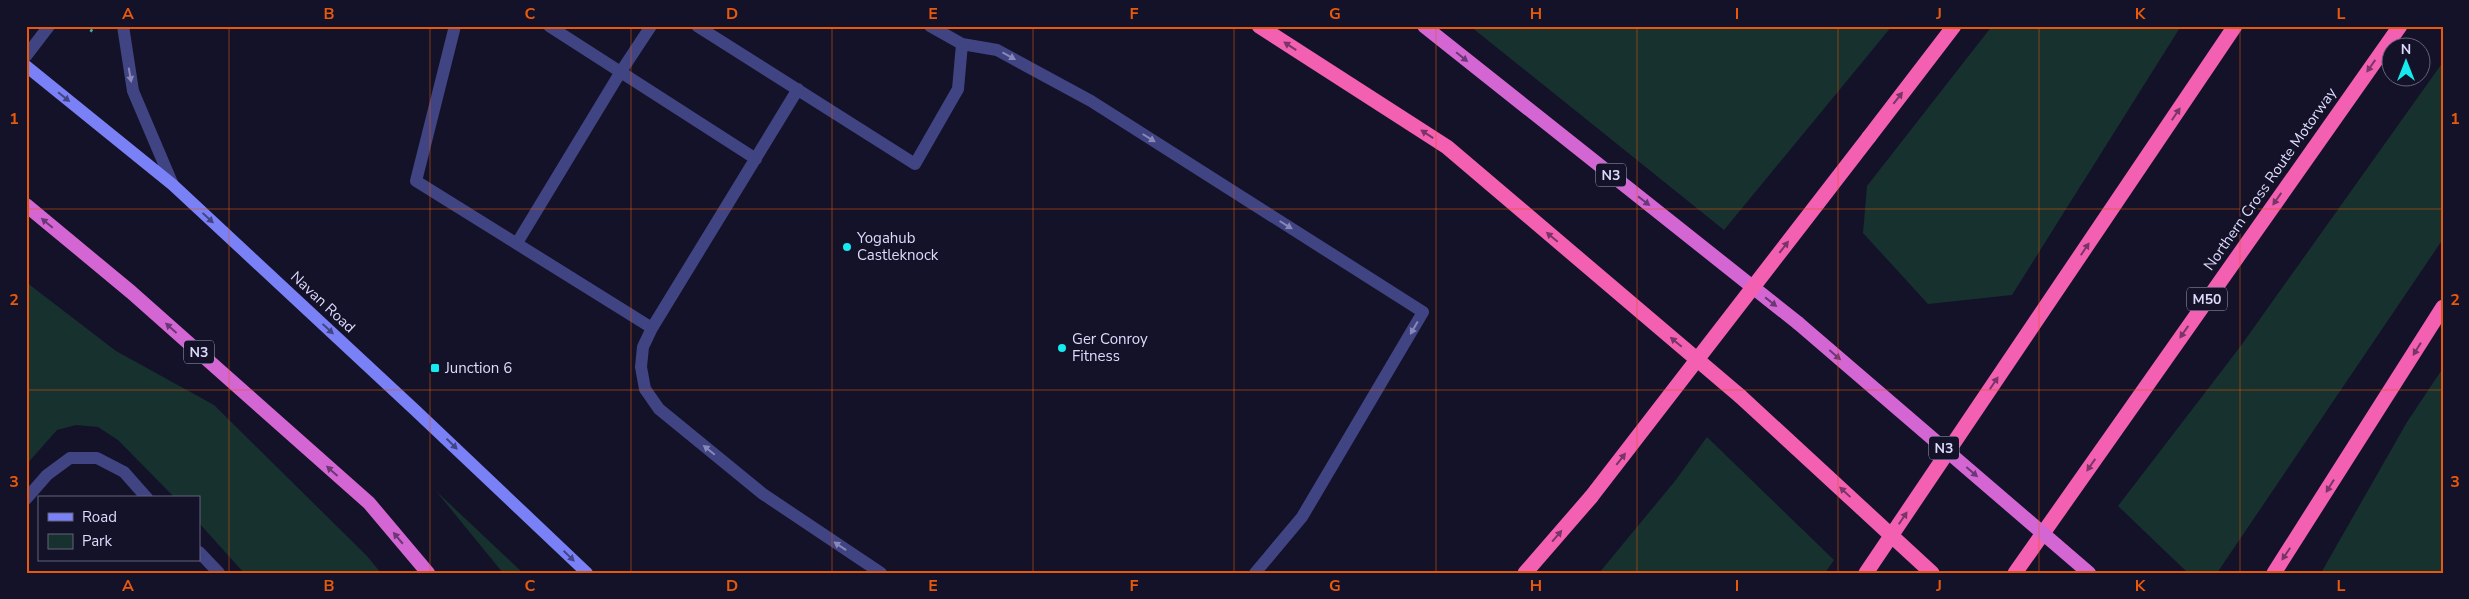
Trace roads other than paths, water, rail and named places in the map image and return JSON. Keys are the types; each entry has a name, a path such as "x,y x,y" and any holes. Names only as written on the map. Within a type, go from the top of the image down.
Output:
{"highway":[{"path":"1259,26 1447,147 1740,396 1932,573"},
{"name":"N3","path":"1424,26 1798,323 2089,573"},
{"path":"1525,573 1591,497 1954,26"},
{"path":"1866,573 2235,26"},
{"name":"Northern Cross Route Motorway","path":"2015,573 2400,26"},
{"name":"N3","path":"26,205 139,299 369,503 428,573"},
{"path":"2274,573 2443,307"}],"main road":[{"name":"Navan Road","path":"26,66 173,185 587,573"}],"street":[{"path":"26,56 49,26"},
{"path":"124,26 133,91 173,185"},
{"path":"455,26 416,181 652,328"},
{"path":"549,26 756,159"},
{"path":"517,243 620,73 651,26"},
{"path":"697,26 915,164 958,89 962,44"},
{"path":"930,26 962,44 997,50 1091,101 1423,312 1302,518 1255,573"},
{"path":"798,89 652,328 643,347 641,367 645,389 659,409 764,494 881,573"},
{"path":"26,499 46,475 70,458 97,458 124,472 145,496"},
{"path":"200,553 219,573"}],"place":[{"name":"Yogahub Castleknock","path":"847,247"},
{"name":"Ger Conroy Fitness","path":"1062,348"},
{"name":"Junction 6","path":"435,368"}]}
